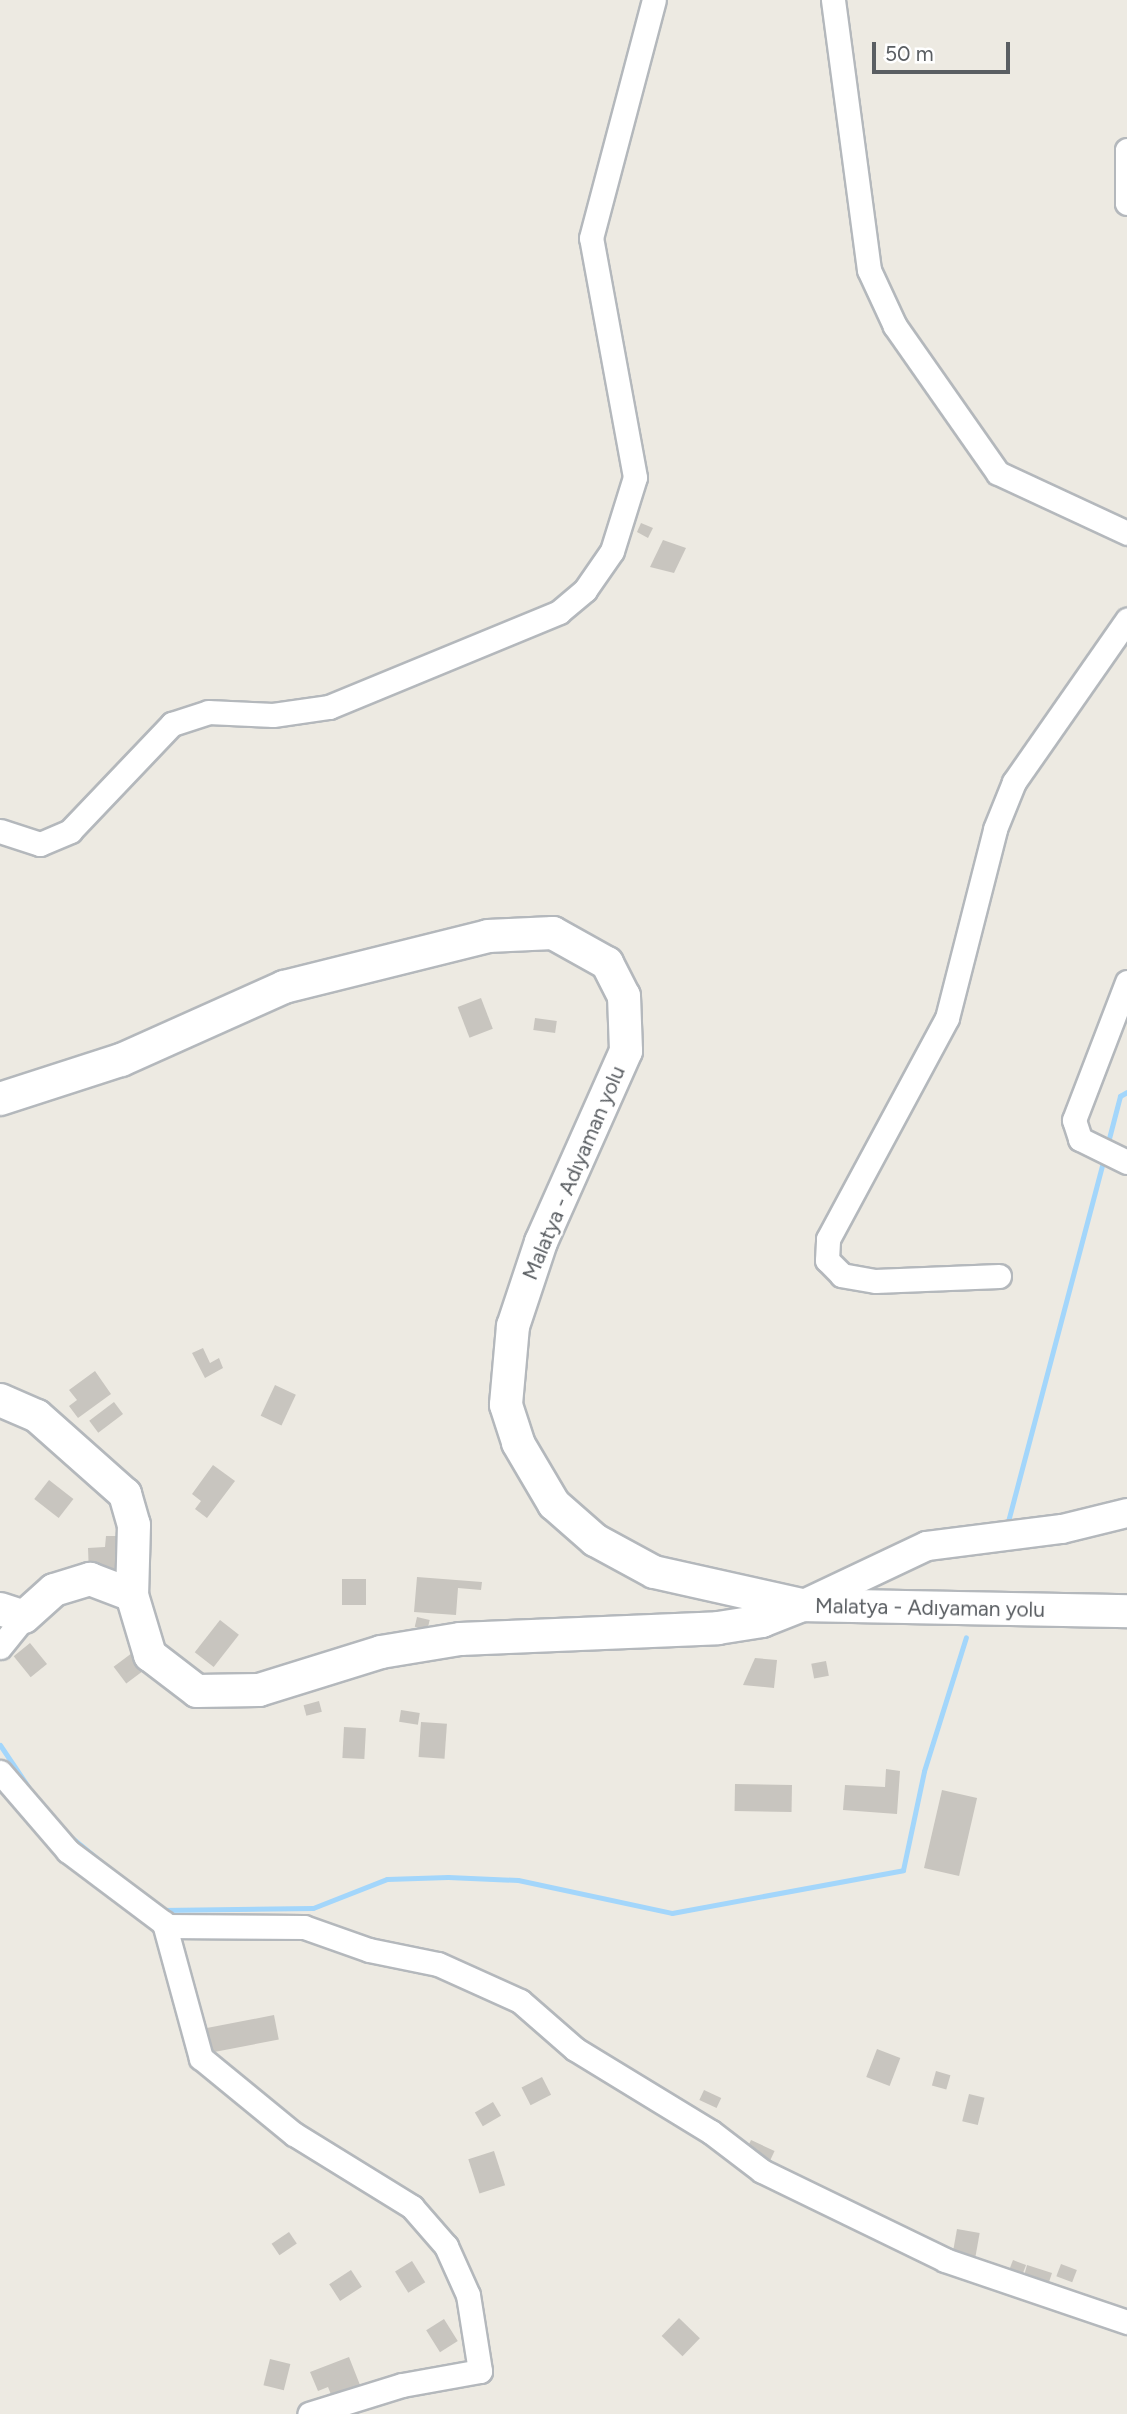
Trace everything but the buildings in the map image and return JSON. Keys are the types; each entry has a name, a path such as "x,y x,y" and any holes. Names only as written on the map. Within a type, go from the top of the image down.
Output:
{"main road":[{"name":"Malatya - Adıyaman yolu","path":"0,1099 121,1060 284,987 488,936 553,933 581,946 607,963 624,996 626,1051 541,1242 513,1326 506,1405 519,1443 554,1503 595,1540 654,1572 802,1605 1127,1611"},
{"path":"0,1400 37,1416 125,1494 134,1525 132,1595 150,1655 197,1691 259,1690 381,1652 460,1639 718,1628 762,1621 802,1605"},
{"path":"12,1613 54,1590 90,1579 132,1595"}],"street":[{"path":"0,831 40,844 70,831 172,724 208,712 273,715 329,707 559,612 585,590 612,551 635,477 591,238 654,0"},
{"path":"833,0 869,270 895,326 998,473 1127,533"},
{"path":"1127,150 1127,203"},
{"path":"999,1276 875,1282 842,1275 827,1260 828,1238 947,1018 995,829 1014,782 1127,620"},
{"path":"1122,1160 1094,1148 1076,1134 1074,1119 1127,982"},
{"path":"802,1605 927,1546 1062,1529 1127,1513"},
{"path":"0,1647 12,1613"},
{"path":"0,1772 68,1851 165,1926 201,2058 294,2134 412,2207 446,2246 468,2295 480,2371 402,2385 309,2414"},
{"path":"165,1926 293,1925 438,1964 520,2001 575,2049 711,2132 762,2171 945,2260 1127,2322"}],"waterway":[{"path":"1107,1146 1120,1096 1127,1092"},
{"path":"1006,1529 1104,1159"},
{"path":"161,1910 313,1908 387,1879 448,1877 518,1880 672,1913 903,1870 924,1771 966,1637"},
{"path":"0,1745 31,1791"},
{"path":"66,1833 110,1869"}]}
